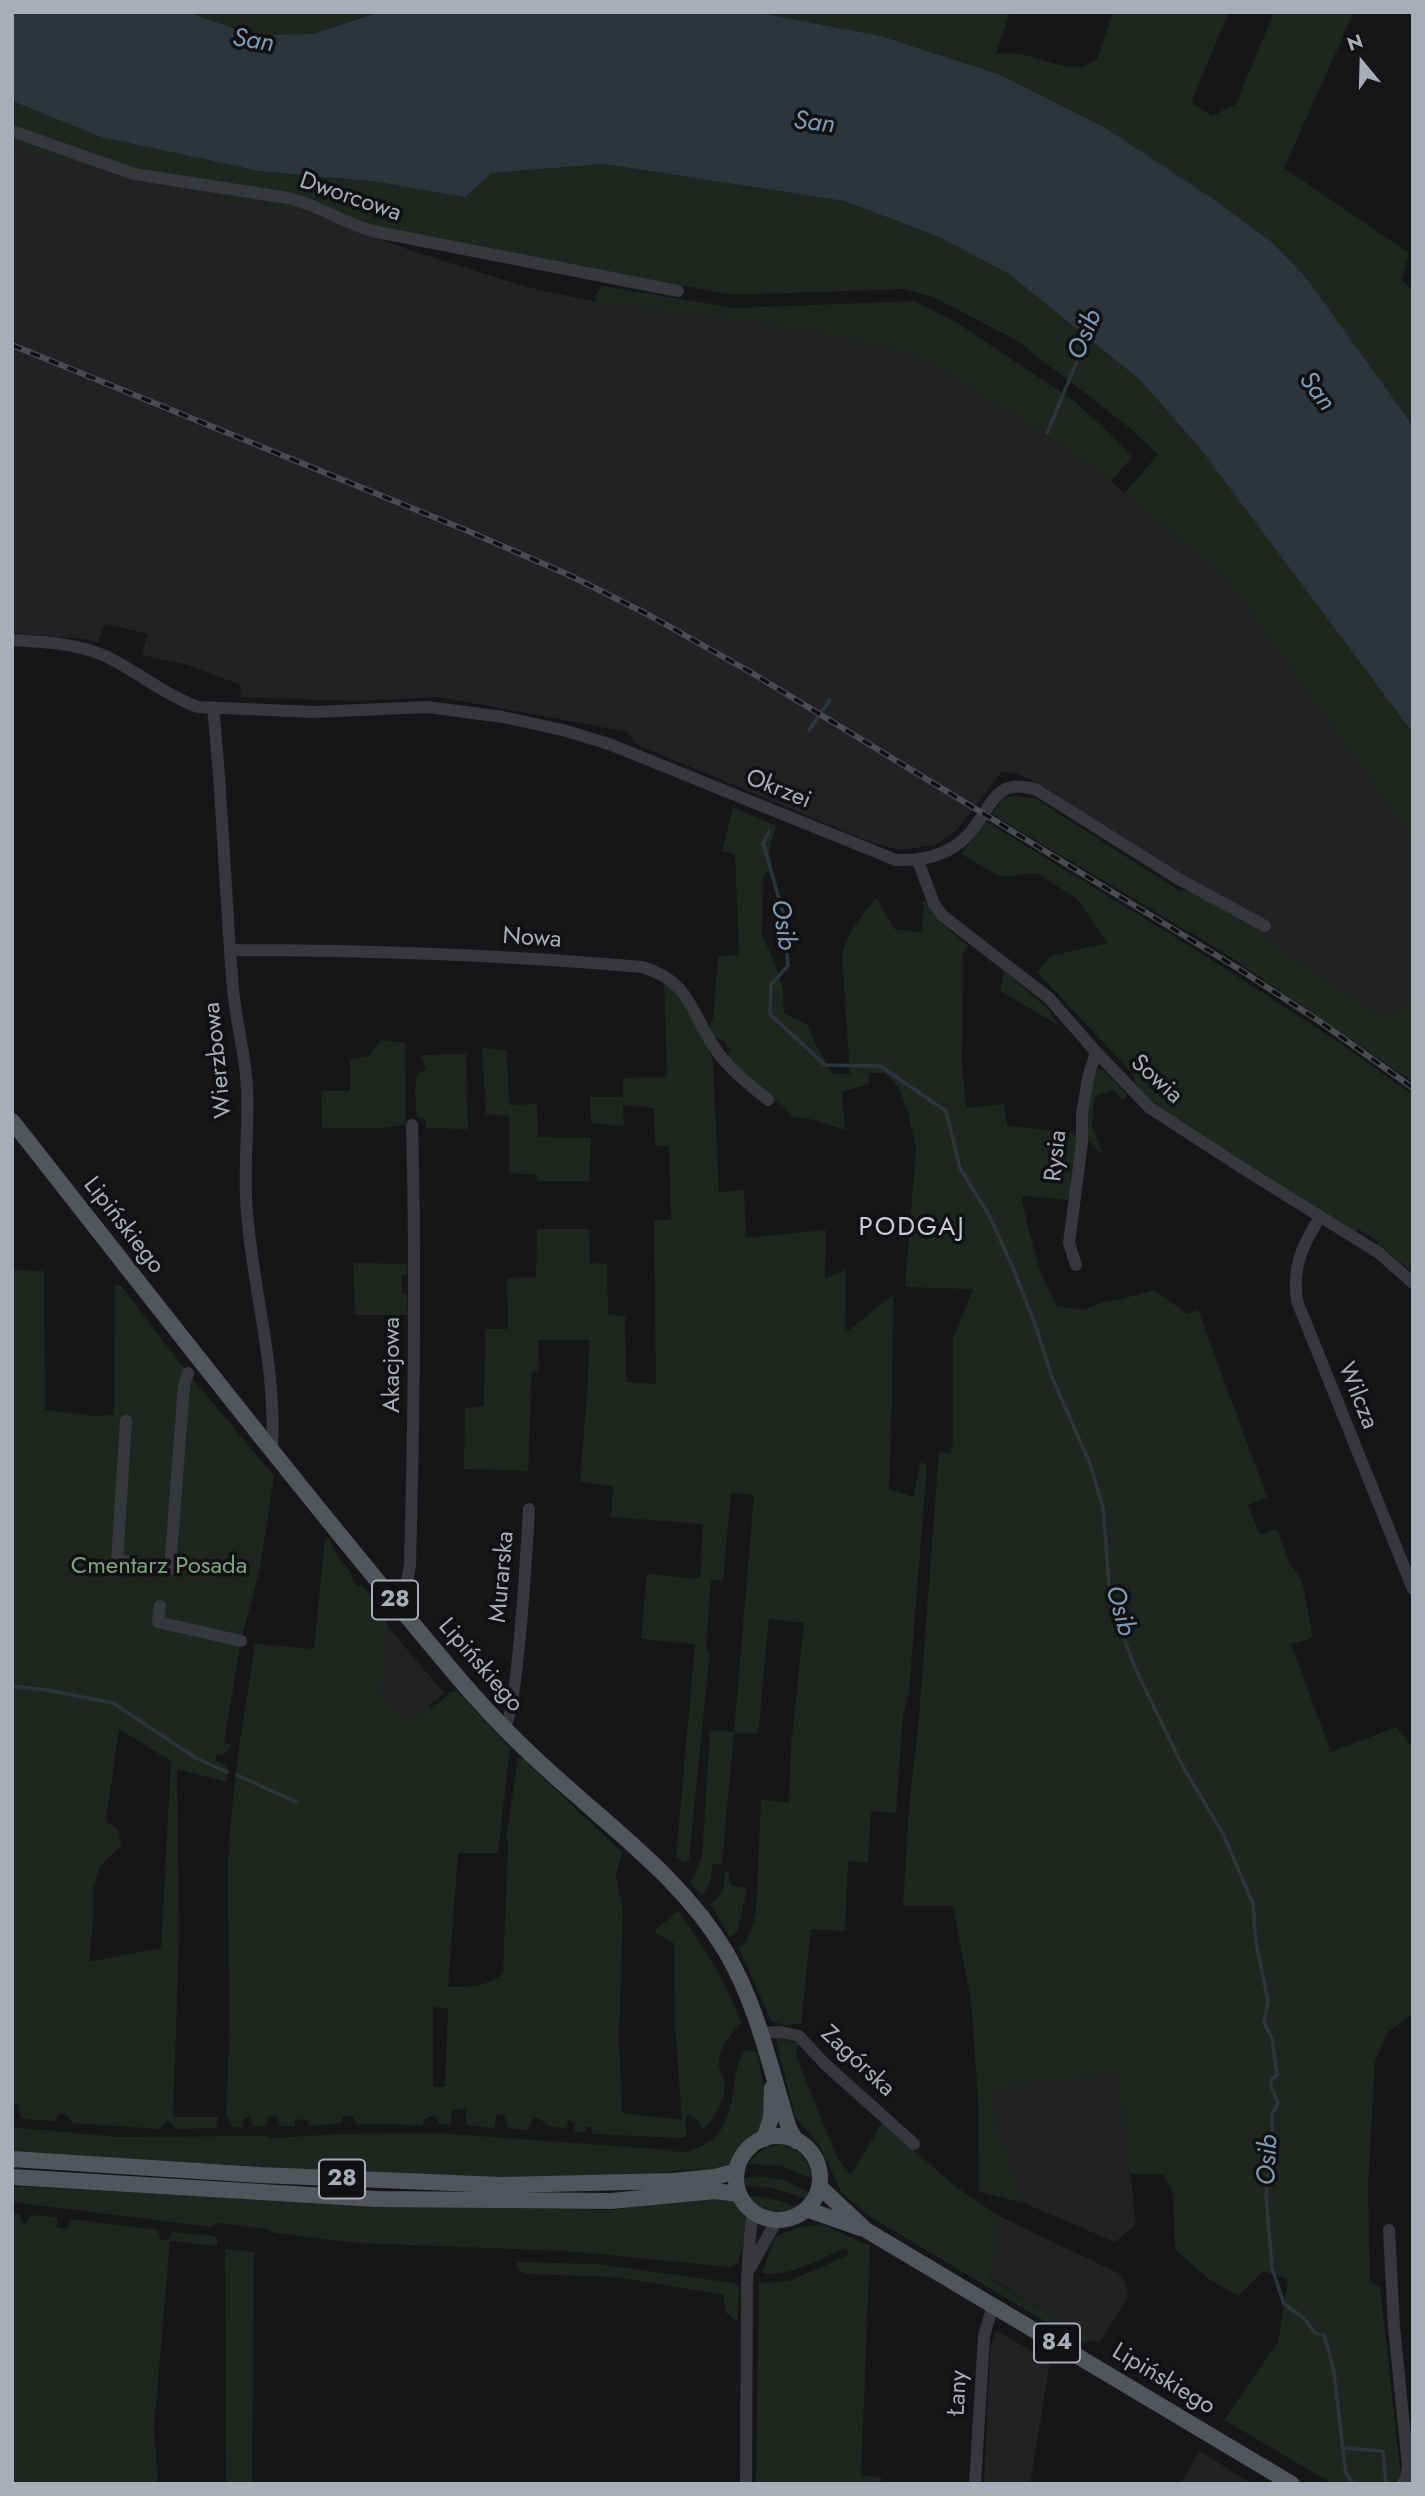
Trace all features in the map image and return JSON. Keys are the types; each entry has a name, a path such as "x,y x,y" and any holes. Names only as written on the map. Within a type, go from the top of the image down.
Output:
{"main road":[{"name":"Lipińskiego","path":"12,1121 272,1449 463,1683 504,1729 656,1866 695,1908 719,1940 738,1973 762,2033 789,2128 796,2141"},
{"name":"Lipińskiego","path":"764,2140 771,2118 772,2071"},
{"path":"796,2141 780,2137 764,2140 746,2152 737,2171 739,2194 752,2211 777,2220 791,2218 806,2209 815,2199 819,2186"},
{"name":"28","path":"796,2141 809,2150 815,2159 820,2175 819,2186"},
{"name":"28","path":"12,2159 308,2177 502,2185 663,2181 737,2171"},
{"name":"28","path":"12,2177 377,2199 611,2201 715,2191 739,2194"},
{"name":"Lipińskiego","path":"819,2186 866,2230"},
{"name":"Lipińskiego","path":"806,2209 866,2230 1292,2484"}],"street":[{"name":"Dworcowa","path":"12,131 134,174 288,198 312,204 351,224 372,231 678,291"},
{"name":"Okrzei","path":"12,640 88,649 121,665 182,702 198,707 315,712 427,707 503,717 572,732 609,744 896,860 918,861"},
{"name":"Wierzbowa","path":"213,708 220,773 230,950 237,1027 247,1090 246,1207 273,1405 272,1449"},
{"path":"918,861 937,856 954,847 967,836 995,796 1003,789 1023,785 1037,790 1178,878 1265,926"},
{"name":"Sowia","path":"918,861 934,904 943,916 1049,998 1132,1091 1166,1119 1379,1253 1413,1283"},
{"name":"Nowa","path":"230,950 339,951 642,967 662,973 680,989 693,1006 717,1052 741,1078 768,1100"},
{"name":"Rysia","path":"1076,1265 1069,1243 1082,1142 1082,1114 1096,1052"},
{"name":"Akacjowa","path":"395,1600 404,1592 410,1564 415,1258 412,1125"},
{"name":"Wilcza","path":"1320,1217 1300,1255 1294,1281 1297,1301 1413,1588"},
{"path":"126,1421 117,1560 133,1562 146,1568 170,1569 184,1385 188,1373"},
{"name":"Murarska","path":"504,1729 509,1723 514,1689 529,1509"},
{"path":"160,1606 158,1622 242,1641"},
{"name":"Zagórska","path":"762,2033 781,2032 799,2036 825,2064 914,2144"},
{"path":"746,2484 748,2272 752,2211"},
{"path":"748,2272 777,2220"},
{"path":"1389,2230 1392,2314 1408,2466 1402,2484"},
{"name":"Łany","path":"975,2484 984,2336 993,2305"}],"shaded area":[{"path":"13,144 142,182 304,211 412,251 527,287 596,302 811,331 896,349 936,365 1093,466 1227,579 1413,839 1413,999 1382,1019 1052,792 1019,774 1002,771 957,830 935,845 900,850 873,843 635,744 628,732 440,697 352,701 240,697 241,685 188,665 142,655 148,634 105,624 98,643 85,639 12,633"},
{"path":"388,1627 444,1693 407,1724 381,1695"},
{"path":"1118,2073 1136,2224 1115,2242 1024,2203 997,2129 993,2088"},
{"path":"999,2216 1118,2273 1128,2290 1127,2298 1098,2343 989,2277 995,2256"},
{"path":"996,2330 1050,2362 1030,2484 984,2484 990,2350"},
{"path":"1200,2451 1252,2484 1180,2484"}],"green space":[{"path":"187,12 379,12 313,34 280,36 249,31"},
{"path":"755,12 1010,12 996,54 1017,54 1060,65 1081,67 1097,60 1113,12 1229,12 1191,102 1212,116 1236,104 1274,12 1354,12 1284,168 1409,253 1402,280 1413,291 1413,426 1308,280 1272,242 1206,194 1104,127 1001,75 881,36"},
{"path":"12,101 101,137 259,171 380,182 604,164 844,201 939,237 1009,274 1140,380 1199,447 1413,733 1413,839 1227,579 1125,493 1158,454 1126,425 1016,340 933,297 903,289 733,295 458,244 370,235 304,211 142,182 12,144"},
{"path":"602,286 735,308 914,301 956,322 1077,403 1133,456 1111,481 1093,466 936,365 896,349 811,331 596,302 595,296"},
{"path":"1013,796 1036,799 1180,891 1195,890 1382,1019 1413,999 1413,1082 1229,956 992,814 1004,798"},
{"path":"733,807 776,826 769,853 773,867 763,876 762,934 783,990 784,1013 808,1025 814,1042 833,1074 850,1074 842,957 844,948 855,925 877,898 894,929 921,933 924,908 922,903 925,900 941,923 968,946 963,954 962,1060 966,1108 1004,1104 1007,1126 1075,1133 1077,1140 1070,1179 1070,1200 1021,1196 1039,1267 1057,1306 1084,1310 1103,1302 1154,1290 1187,1314 1198,1310 1267,1497 1248,1505 1260,1535 1277,1529 1288,1560 1302,1581 1313,1638 1291,1644 1331,1752 1396,1727 1413,1748 1413,1797 1410,1800 1413,1803 1413,2014 1388,2032 1375,2061 1368,2188 1370,2282 1380,2286 1401,2478 1389,2484 1333,2484 1224,2420 1278,2342 1288,2279 1263,2271 1238,2296 1210,2280 1175,2250 1173,2193 1164,2175 1130,2174 1118,2073 993,2088 997,2129 1024,2203 979,2192 978,2099 971,2001 953,1906 903,1906 939,1451 950,1454 953,1441 953,1338 973,1289 905,1287 916,1148 899,1087 884,1073 869,1073 869,1084 842,1092 845,1130 810,1119 793,1117 727,1057 730,1050 723,1040 714,1037 709,1027 713,1018 718,956 739,955 735,854 722,851"},
{"path":"987,822 1217,963 1413,1095 1413,1273 1377,1246 1379,1242 1358,1229 1355,1232 1171,1116 1141,1092 1131,1072 1037,972 1051,956 1108,943 1077,899 1037,873 1000,877 961,854"},
{"path":"1004,971 1048,1009 1058,1025 1000,991"},
{"path":"664,982 676,992 707,1042 713,1063 719,1192 744,1190 746,1238 826,1230 825,1278 846,1270 845,1333 893,1295 889,1489 913,1497 921,1462 927,1465 909,1692 903,1716 896,1813 871,1811 868,1863 848,1861 845,1931 811,1929 801,2024 784,2025 771,2021 739,1948 747,1941 756,1913 761,1799 789,1803 791,1745 804,1623 769,1619 758,1734 734,1733 722,1863 713,1864 710,1883 701,1896 691,1883 702,1857 710,1730 734,1732 754,1495 731,1493 723,1581 711,1579 706,1650 710,1652 689,1860 685,1863 676,1857 695,1644 641,1639 647,1574 700,1579 703,1524 611,1517 613,1486 580,1482 589,1340 538,1340 539,1371 532,1371 528,1471 464,1469 465,1408 484,1406 485,1329 508,1329 507,1278 536,1277 537,1229 589,1229 590,1263 607,1264 608,1314 625,1316 626,1382 656,1384 654,1221 671,1219 669,1146 655,1146 654,1108 623,1105 624,1126 591,1123 590,1097 623,1097 623,1078 667,1077"},
{"path":"381,1040 405,1043 406,1125 322,1128 321,1091 350,1091 350,1059 369,1056"},
{"path":"482,1048 507,1050 509,1105 537,1104 538,1137 591,1138 589,1181 537,1181 537,1175 509,1173 509,1116 486,1114"},
{"path":"466,1054 468,1129 425,1128 426,1119 417,1117 415,1093 417,1074 426,1070 421,1055"},
{"path":"1099,1069 1127,1095 1123,1100 1113,1090 1095,1096 1092,1125 1103,1155 1087,1140 1088,1093"},
{"path":"353,1263 408,1264 407,1274 402,1275 402,1294 407,1294 408,1315 355,1315"},
{"name":"Cmentarz Posada","path":"12,1270 44,1271 45,1410 96,1416 114,1415 115,1285 121,1286 188,1373 274,1476 260,1568 241,1641 224,1743 231,1744 230,1749 217,1755 215,1761 228,1768 227,1782 177,1769 179,1938 173,2117 218,2117 216,2128 178,2129 166,2121 160,2129 72,2123 69,2117 59,2113 55,2121 23,2119 19,2105 12,2103","holes":["119,1729 171,1761 161,1948 89,1962 93,1888 100,1866 121,1846 119,1831 106,1821"]},
{"path":"329,1538 357,1586 361,1585 380,1605 388,1627 381,1695 407,1724 451,1692 458,1692 510,1748 498,1853 458,1853 448,1987 485,1984 503,1973 506,1838 518,1759 523,1759 622,1852 616,1875 623,1911 619,2035 622,2113 682,2120 675,2026 674,1943 654,1931 678,1911 706,1951 728,1992 741,2023 722,2049 719,2066 724,2080 724,2093 716,2113 703,2129 697,2120 688,2114 685,2120 687,2136 681,2138 593,2134 591,2127 586,2127 585,2132 575,2132 574,2123 568,2120 567,2128 548,2126 538,2117 533,2119 528,2130 508,2128 504,2115 497,2114 494,2128 466,2125 466,2110 452,2109 451,2124 438,2124 437,2117 432,2116 424,2119 423,2125 357,2124 353,2116 342,2117 343,2123 309,2126 307,2119 294,2120 295,2126 280,2126 275,2116 268,2117 266,2127 253,2126 250,2117 244,2118 242,2128 232,2126 226,2115 229,2043 228,1864 236,1768 255,1644 314,1649 325,1539","holes":["433,2007 448,2009 445,2087 433,2087"]},
{"path":"728,1870 730,1885 747,1888 738,1931 730,1937 711,1905 723,1891 725,1872"},
{"path":"776,2040 798,2043 796,2055 837,2157 851,2175 882,2123 956,2187 999,2216 995,2256 989,2278 1093,2340 1084,2343 1059,2330 866,2214 841,2192 820,2146 795,2117"},
{"path":"743,2051 757,2053 766,2098 766,2116 759,2134 742,2147 732,2163 721,2171 699,2169 617,2176 506,2177 334,2171 12,2152 12,2127 117,2137 273,2138 437,2133 684,2152 712,2140 721,2130 731,2106 738,2064"},
{"path":"785,2145 804,2157 811,2178 782,2166 748,2164 764,2149"},
{"path":"760,2176 784,2180 808,2192 805,2198 772,2188 744,2185 744,2178"},
{"path":"12,2186 386,2206 613,2210 689,2199 731,2199 743,2213 746,2228 738,2262 730,2267 566,2251 359,2243 218,2223 212,2227 12,2202"},
{"path":"749,2197 781,2201 795,2207 782,2211 770,2210 759,2206"},
{"path":"12,2213 20,2214 22,2223 27,2223 30,2215 56,2217 56,2228 67,2229 71,2219 158,2230 161,2240 168,2240 173,2232 214,2236 218,2240 217,2246 170,2241 154,2428 158,2484 12,2484"},
{"path":"821,2224 870,2246 861,2476 881,2477 881,2484 756,2484 759,2283 789,2281 849,2255 846,2248 794,2270 762,2273 775,2237 794,2229"},
{"path":"225,2249 254,2252 252,2484 226,2484"},
{"path":"517,2262 596,2264 734,2283 739,2287 738,2322 725,2312 724,2295 616,2277 526,2274 518,2270"}],"water":[{"name":"San","path":"12,12 187,12 254,35 272,35 313,34 379,12 755,12 881,36 1001,75 1104,127 1206,194 1272,242 1308,280 1413,426 1413,733 1199,447 1140,380 1009,274 939,237 844,201 604,164 492,173 465,197 380,182 259,171 101,137 12,101"}],"waterway":[{"name":"Osib","path":"1047,433 1088,335"},
{"name":"Osib","path":"809,730 830,700"},
{"name":"Osib","path":"769,831 763,843 785,920 788,966 771,984 770,1014 825,1065 880,1066 946,1111 960,1168 990,1217 1013,1268 1051,1375 1091,1466 1103,1508 1109,1584 1118,1623 1136,1670 1182,1765 1223,1834 1253,1904 1256,1943 1268,2001 1264,2023 1272,2038 1277,2075 1271,2079 1278,2103 1272,2115 1266,2195 1272,2268 1284,2304 1304,2318 1315,2333 1324,2335 1333,2367 1346,2473 1353,2484"},
{"path":"12,1686 113,1703 196,1758 227,1772"},
{"path":"237,1775 296,1802"},
{"path":"1342,2448 1383,2451 1386,2484"}],"railway":[{"path":"12,345 468,531 569,575 647,614 752,673 1239,969 1319,1021 1413,1088"}],"district":[{"name":"PODGAJ","path":"912,1229"}]}
